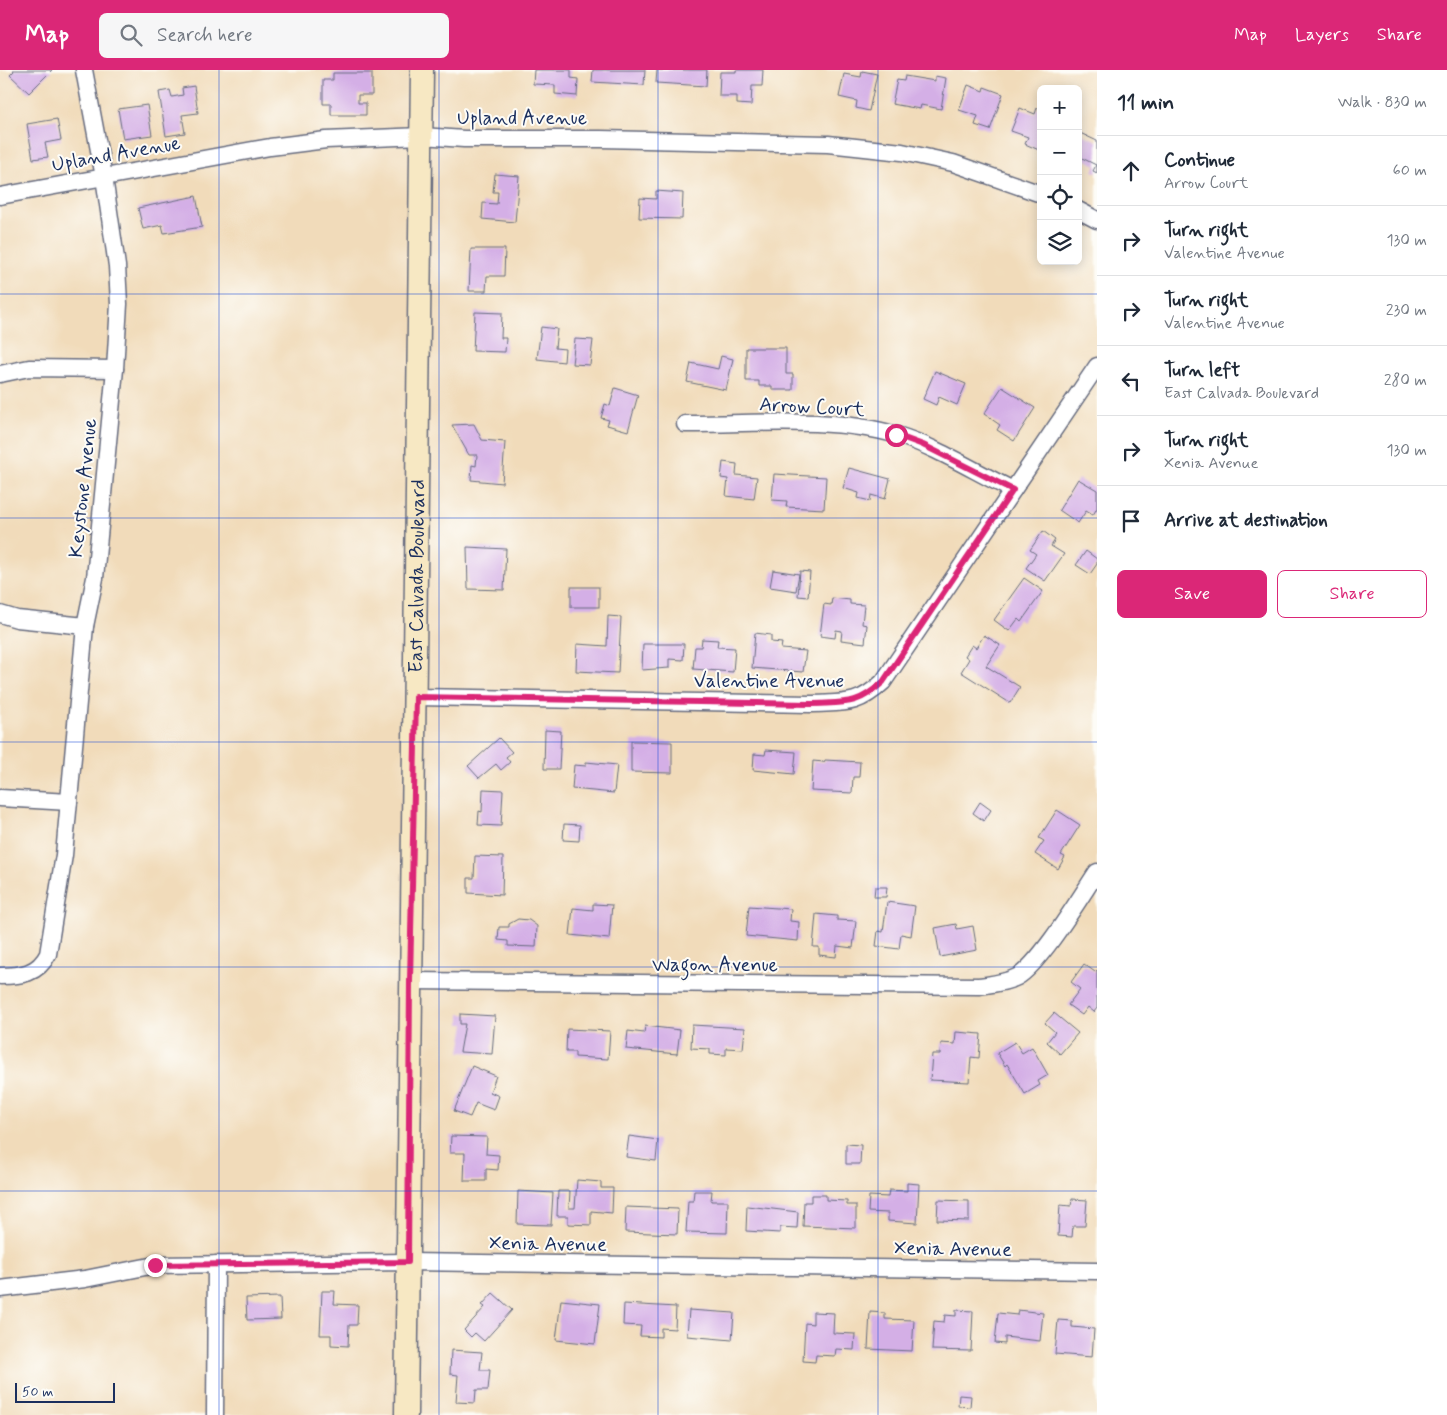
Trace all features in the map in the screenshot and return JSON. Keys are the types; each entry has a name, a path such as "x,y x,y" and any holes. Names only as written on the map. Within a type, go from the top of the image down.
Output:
{"main road":[{"name":"East Calvada Boulevard","path":"406,1415 422,70"}],"street":[{"name":"Keystone Avenue","path":"0,976 21,976 34,971 44,962 48,954 64,854 86,626 95,578 115,369 119,304 117,266 104,177 84,70"},
{"name":"Upland Avenue","path":"0,196 270,147 326,140 422,136 464,139 600,139 828,144 902,152 953,162 1037,193"},
{"path":"1082,212 1097,220"},
{"name":"Valentine Avenue","path":"416,697 810,704 854,702 868,697 883,682 1097,366"},
{"path":"0,374 29,368 115,369"},
{"name":"Arrow Court","path":"685,424 807,424 868,429 896,435 923,445 1013,490"},
{"path":"0,614 17,619 86,626"},
{"path":"0,798 69,802"},
{"name":"Wagon Avenue","path":"410,981 979,986 1001,983 1018,976 1029,968 1064,923 1097,872"},
{"name":"Xenia Avenue","path":"0,1289 85,1279 155,1265 408,1262 1097,1271"},
{"path":"215,1415 216,1264"}],"building":[{"path":"13,70 52,70 29,93 10,75"},
{"path":"534,70 571,70 571,78 578,79 577,96 555,94 555,85 533,84"},
{"path":"593,70 645,70 644,85 592,82"},
{"path":"657,70 707,70 706,86 656,83"},
{"path":"736,70 763,70 762,86 752,86 751,105 737,104 737,96 719,96 720,72 736,72"},
{"path":"862,71 877,74 869,111 856,108 857,101 839,97 844,74 861,77"},
{"path":"333,73 372,73 372,95 358,95 358,103 366,103 366,115 331,115 331,104 323,104 323,80 333,80"},
{"path":"905,76 935,81 935,76 946,78 941,109 921,105 920,109 892,104 897,80 904,81"},
{"path":"968,85 983,91 984,87 1003,94 990,130 975,125 978,116 959,110"},
{"path":"194,86 198,113 182,115 185,133 166,136 159,92 170,90 172,97 183,95 182,88"},
{"path":"147,105 152,135 123,139 118,109"},
{"path":"1020,108 1035,114 1037,108 1037,149 1025,144 1028,137 1011,131"},
{"path":"57,119 61,140 45,143 48,157 33,159 27,124"},
{"path":"1082,134 1097,141 1097,173 1093,171 1096,165 1082,158"},
{"path":"495,174 519,176 515,222 482,219 483,203 497,204 498,192 493,192"},
{"path":"656,191 683,193 682,219 639,218 640,198 656,199"},
{"path":"196,196 202,227 164,233 162,225 143,229 138,208"},
{"path":"471,249 505,249 504,276 487,276 486,291 469,291"},
{"path":"475,312 502,313 501,338 506,338 505,352 473,351"},
{"path":"541,327 557,329 555,348 565,349 564,362 537,359"},
{"path":"575,339 593,340 590,365 572,364"},
{"path":"746,348 786,348 786,374 793,374 793,390 772,390 772,386 759,386 759,381 746,381"},
{"path":"721,356 733,359 726,390 687,382 691,363 718,369"},
{"path":"935,371 966,384 957,405 939,397 936,405 923,399"},
{"path":"1002,387 1035,408 1014,441 997,430 1000,425 984,414"},
{"path":"615,388 638,395 628,431 607,425 609,420 601,418 605,404 610,406"},
{"path":"474,424 482,440 505,442 502,483 471,480 472,465 476,466 477,455 469,455 452,425"},
{"path":"723,462 737,464 736,475 757,477 754,499 726,496 728,479 721,478"},
{"path":"849,468 890,479 885,499 871,495 870,501 858,498 859,493 843,488"},
{"path":"774,474 826,477 824,509 786,507 787,501 772,500"},
{"path":"1078,479 1097,490 1097,508 1093,515 1086,511 1078,523 1059,510"},
{"path":"1043,531 1055,540 1051,546 1064,554 1045,581 1026,568 1036,554 1030,550"},
{"path":"467,547 506,549 504,590 468,589"},
{"path":"1086,551 1097,559 1097,564 1090,574 1076,565"},
{"path":"773,570 799,574 796,591 770,587"},
{"path":"800,571 810,572 808,597 798,596"},
{"path":"1024,578 1043,591 1021,622 1018,619 1009,631 994,620"},
{"path":"571,587 599,587 599,607 571,607"},
{"path":"832,598 850,600 850,604 864,605 862,624 867,625 865,643 841,640 842,631 836,630 835,638 820,636 824,604 831,605"},
{"path":"608,616 621,617 618,673 576,671 577,644 607,646"},
{"path":"755,633 771,635 771,642 782,643 781,649 806,651 803,672 752,668"},
{"path":"984,635 1000,645 986,666 1020,687 1010,703 961,672 969,659 965,656 972,645 976,648"},
{"path":"702,639 718,640 717,647 735,648 733,672 693,669 695,647 701,647"},
{"path":"643,644 684,644 683,660 669,659 669,668 642,670"},
{"path":"545,730 561,731 559,769 544,769"},
{"path":"499,738 512,752 506,757 510,762 501,770 496,764 479,778 468,766"},
{"path":"631,741 672,742 672,773 631,772"},
{"path":"766,750 796,752 794,774 753,770 754,754 765,755"},
{"path":"825,760 860,762 859,777 853,777 852,793 811,791 813,761 824,762"},
{"path":"586,762 617,765 614,793 572,789 574,765 586,766"},
{"path":"483,789 503,790 501,826 478,825 479,811 482,812"},
{"path":"980,802 991,810 984,821 973,813"},
{"path":"1057,810 1080,825 1061,855 1065,857 1058,869 1035,854 1044,841 1039,838"},
{"path":"564,824 580,825 579,841 563,840"},
{"path":"475,856 503,857 502,895 468,893 468,878 474,878"},
{"path":"875,887 887,887 886,897 874,897"},
{"path":"887,902 915,906 911,936 901,934 899,949 876,946 878,931 883,932"},
{"path":"593,904 612,905 609,939 570,935 573,908 593,910"},
{"path":"749,906 791,909 790,921 799,922 798,941 746,936"},
{"path":"816,914 837,916 837,920 856,921 853,948 837,946 836,957 819,955 819,947 813,947"},
{"path":"518,919 529,920 537,926 536,947 508,946 508,941 498,940 499,927 509,927 509,924"},
{"path":"956,924 957,929 973,926 977,950 940,957 935,928"},
{"path":"1084,964 1095,972 1097,970 1097,1008 1094,1012 1088,1007 1082,1015 1068,1005 1080,989 1071,982"},
{"path":"1054,1013 1078,1033 1060,1054 1047,1042 1055,1032 1045,1023"},
{"path":"460,1014 495,1016 492,1054 460,1052 465,1024 460,1024"},
{"path":"692,1025 745,1028 743,1049 726,1048 726,1055 710,1054 710,1049 691,1048"},
{"path":"645,1026 680,1030 677,1054 626,1049 628,1031 644,1033"},
{"path":"567,1029 610,1031 608,1059 575,1057 575,1052 566,1052"},
{"path":"956,1032 981,1034 979,1058 971,1057 969,1082 930,1080 932,1054 940,1054 941,1043 955,1044"},
{"path":"1015,1042 1022,1053 1032,1047 1048,1075 1038,1081 1040,1085 1025,1094 1007,1064 1005,1066 997,1053"},
{"path":"472,1066 496,1076 490,1092 499,1096 494,1110 476,1103 470,1117 454,1111"},
{"path":"451,1136 487,1137 486,1154 499,1155 498,1170 486,1169 486,1181 464,1181 465,1153 450,1153"},
{"path":"629,1136 658,1140 656,1161 626,1157"},
{"path":"846,1144 861,1145 860,1164 846,1164"},
{"path":"577,1180 601,1182 601,1188 613,1188 612,1213 591,1211 591,1225 568,1224 568,1216 557,1216 558,1191 570,1191 569,1208 575,1208"},
{"path":"907,1183 919,1184 917,1223 888,1221 888,1213 868,1212 869,1196 888,1197 889,1190 907,1191"},
{"path":"518,1191 553,1193 551,1225 517,1224"},
{"path":"694,1191 712,1191 711,1201 728,1201 727,1233 686,1232 688,1201 693,1201"},
{"path":"811,1195 826,1195 826,1200 847,1201 847,1205 856,1205 856,1228 803,1226 804,1202 811,1202"},
{"path":"1072,1199 1087,1200 1085,1226 1073,1226 1072,1237 1058,1236 1060,1205 1071,1206"},
{"path":"938,1200 969,1201 969,1221 937,1220"},
{"path":"747,1206 798,1212 797,1228 780,1227 780,1233 746,1231"},
{"path":"626,1207 678,1209 677,1234 625,1232"},
{"path":"322,1291 335,1291 334,1304 358,1305 357,1325 349,1325 348,1346 331,1345 331,1335 320,1335"},
{"path":"493,1293 512,1310 484,1341 475,1333 471,1337 464,1330 485,1307 482,1305"},
{"path":"280,1297 281,1319 247,1320 246,1298"},
{"path":"561,1300 600,1304 595,1344 556,1340"},
{"path":"624,1304 676,1307 675,1329 661,1328 661,1337 640,1336 641,1326 623,1325"},
{"path":"689,1310 734,1313 732,1340 687,1336"},
{"path":"956,1310 973,1311 971,1351 932,1350 934,1321 944,1322 945,1315 956,1316"},
{"path":"1018,1310 1043,1313 1040,1341 1005,1337 1005,1344 995,1343 998,1313 1017,1315"},
{"path":"813,1312 834,1313 833,1333 855,1334 854,1350 836,1349 835,1356 816,1355 815,1362 803,1361 805,1323 813,1324"},
{"path":"870,1312 885,1313 885,1319 914,1320 912,1351 868,1349"},
{"path":"1058,1320 1072,1321 1072,1327 1094,1329 1092,1357 1055,1354"},
{"path":"451,1350 482,1352 480,1370 490,1370 488,1390 476,1390 475,1403 456,1402 458,1375 450,1374"},
{"path":"959,1395 971,1396 970,1407 958,1406"}],"route":[{"path":"155,1265 408,1262 413,762 416,697 810,704 854,702 868,697 883,682 1013,490 923,445 896,435"}]}
